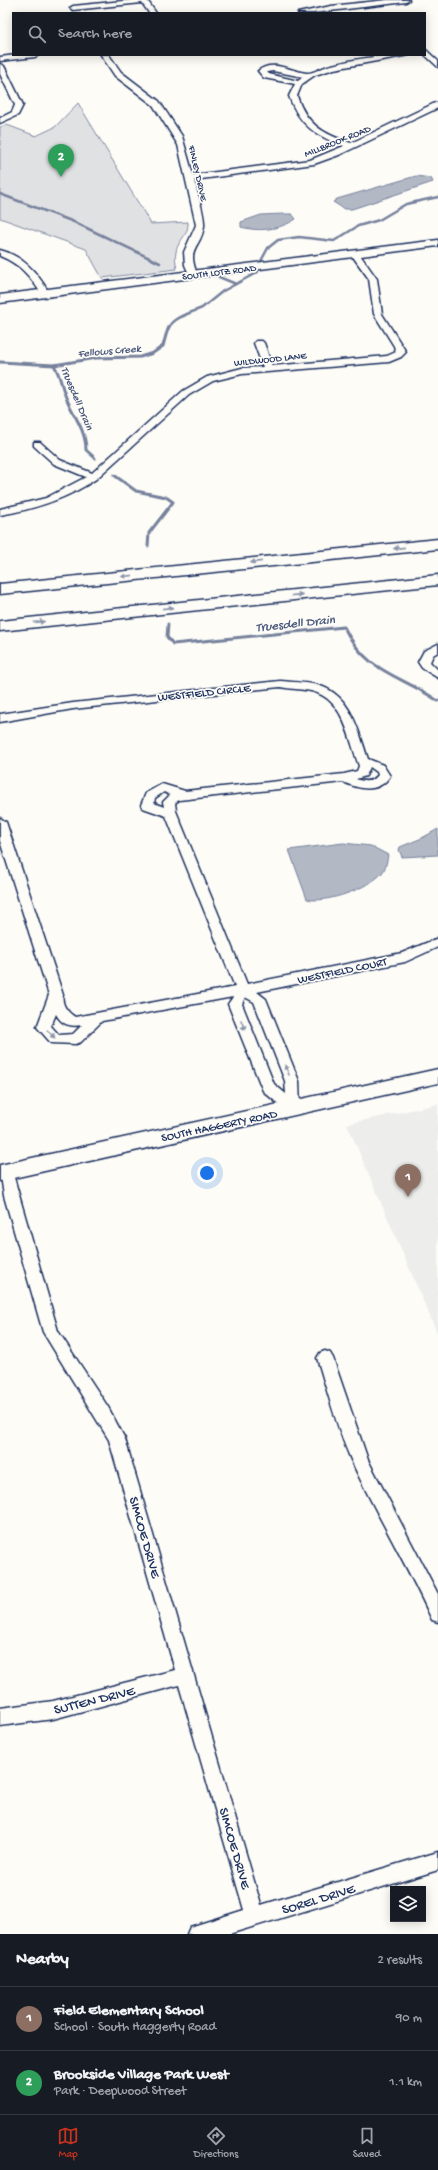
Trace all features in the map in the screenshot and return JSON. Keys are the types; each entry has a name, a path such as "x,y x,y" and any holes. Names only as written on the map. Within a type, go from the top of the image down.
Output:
{"highway":[{"path":"0,589 438,544"},
{"path":"0,626 438,580"}],"street":[{"path":"73,8 143,0 152,12"},
{"path":"308,12 406,0"},
{"path":"366,4 376,12"},
{"path":"426,53 438,65"},
{"path":"0,59 26,56"},
{"name":"FINLEY DRIVE","path":"106,56 118,74 149,97 162,111 181,141 200,225 199,231 187,253 187,261 193,274"},
{"path":"351,146 321,133 302,117 295,107 293,99 299,83 308,76 345,63 398,56"},
{"path":"0,66 19,105 15,113 0,121"},
{"path":"299,83 267,76 262,71 277,69 308,76"},
{"name":"MILLBROOK ROAD","path":"190,178 298,165 326,157 438,105"},
{"name":"SOUTH LOTZ ROAD","path":"0,299 438,243"},
{"path":"0,252 13,258 31,272 45,293"},
{"name":"WILDWOOD LANE","path":"0,512 19,509 54,499 78,487 93,477 186,393 196,386 234,372 374,360 398,355 401,349 384,324 377,310 376,290 373,280 355,254"},
{"path":"259,343 268,368"},
{"path":"37,444 57,462 93,477"},
{"path":"438,647 428,653 424,662 426,666 438,675"},
{"name":"WESTFIELD CIRCLE","path":"0,718 72,706 292,684 315,688 326,692 343,707 364,762"},
{"path":"293,1108 292,1081 258,999 243,990 172,814 169,802 176,796 345,778 362,773 364,770 364,762 380,767 384,776 381,780 368,786 356,784 345,778"},
{"path":"172,814 147,805 150,796 162,788 185,795"},
{"path":"0,822 56,995 44,1027 56,1040 76,1039 97,1018"},
{"name":"WESTFIELD COURT","path":"243,990 405,957 438,942"},
{"path":"54,1000 64,1017 73,1022 243,990"},
{"path":"243,990 235,1004 268,1087 293,1108"},
{"name":"SOUTH HAGGERTY ROAD","path":"3,1172 438,1076"},
{"name":"SIMCOE DRIVE","path":"3,1172 51,1332 107,1418 117,1439 255,1917"},
{"path":"325,1358 355,1450 367,1475 410,1552 438,1614"},
{"name":"SUTTEN DRIVE","path":"0,1717 53,1710 186,1675"},
{"name":"SOREL DRIVE","path":"197,1934 438,1861"}],"shaded area":[{"path":"78,103 151,224 188,222 186,233 176,252 177,269 102,278 86,249 0,218 0,127 7,125 36,136 55,127"},
{"path":"416,176 431,178 433,182 352,209 344,209 333,202 337,199"},
{"path":"292,214 296,219 276,228 262,230 241,227 241,222 261,215"},
{"path":"438,829 438,855 402,857 399,850 400,847 422,838"},
{"path":"343,843 371,846 388,855 382,873 376,879 347,894 325,899 307,899 289,850"},
{"path":"438,1104 438,1335 347,1124"}],"waterway":[{"path":"0,194 74,222 160,263"},
{"name":"Fellows Creek","path":"261,261 268,248 278,240 299,237 334,241 358,226 379,220 406,204 438,197"},
{"name":"Fellows Creek","path":"236,284 258,272"},
{"path":"219,277 236,284"},
{"name":"Fellows Creek","path":"182,316 202,308 223,291 236,284"},
{"name":"Fellows Creek","path":"54,365 96,358 140,357 153,353 163,346 171,323 185,315"},
{"name":"Fellows Creek","path":"0,362 54,365"},
{"name":"Truesdell Drain","path":"54,365 65,395 84,435 86,450 95,458"},
{"name":"Truesdell Drain","path":"114,475 136,491 166,497 173,502 149,533 148,546"},
{"name":"Truesdell Drain","path":"168,624 167,637 173,644 344,627 362,654 373,664 438,701"}],"place":[{"name":"Brookside Village Park West","path":"61,177"},
{"name":"Field Elementary School","path":"408,1197"}]}
